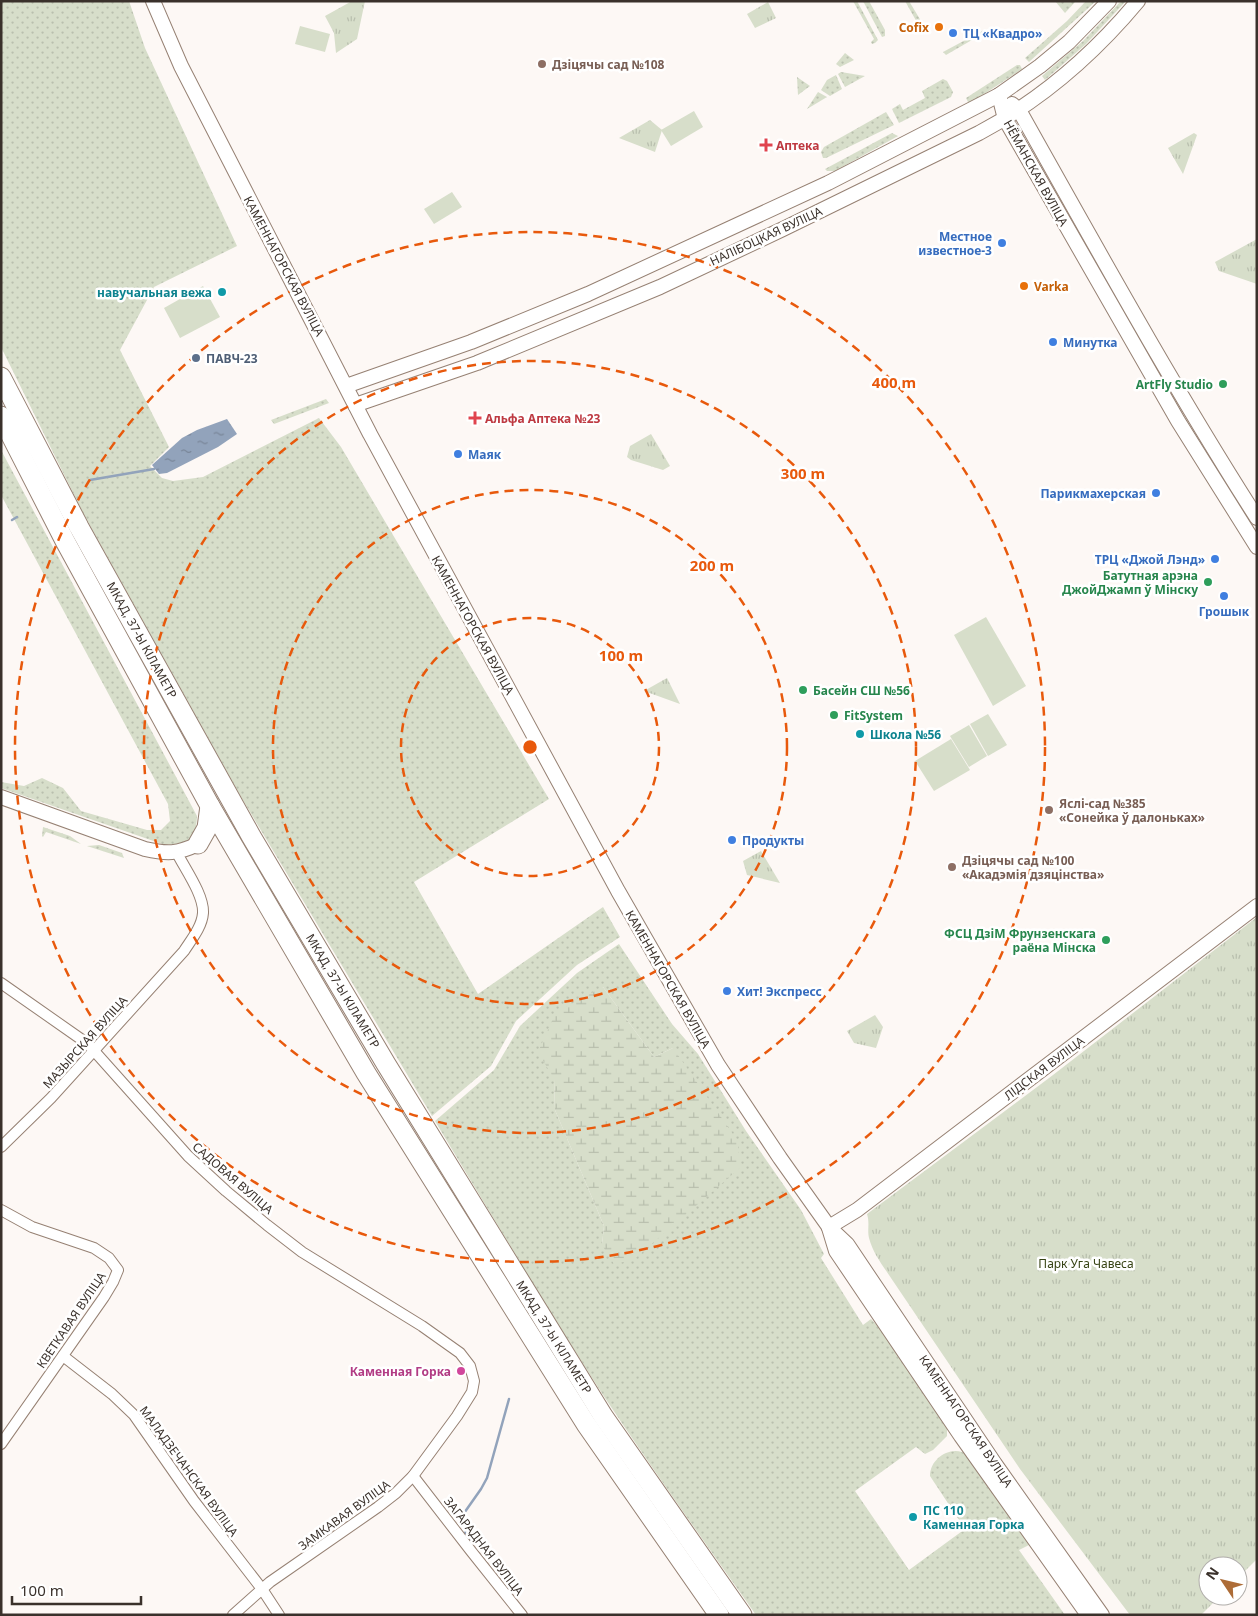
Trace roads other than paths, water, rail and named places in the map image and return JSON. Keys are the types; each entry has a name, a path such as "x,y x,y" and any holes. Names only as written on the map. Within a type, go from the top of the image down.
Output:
{"highway":[{"name":"МКАД, 37-Ы КІЛАМЕТР","path":"1,377 79,527 246,828 386,1064 603,1416 742,1615"},
{"name":"МКАД, 37-Ы КІЛАМЕТР","path":"1,416 65,541 233,848 372,1081 536,1348 718,1615"},
{"path":"198,844 207,828 210,806"},
{"path":"198,844 215,841 223,842 233,848"}],"main road":[{"name":"КАМЕННАГОРСКАЯ ВУЛІЦА","path":"153,1 181,66 355,405 618,891 718,1065 829,1228 847,1244 989,1456 1102,1615"},
{"name":"НАЛІБОЦКАЯ ВУЛІЦА","path":"346,386 479,338 650,267 828,183 999,95 1031,74 1055,54 1109,1"},
{"name":"НАЛІБОЦКАЯ ВУЛІЦА","path":"355,405 504,352 660,287 783,230 1005,119 1045,92 1084,58 1111,32 1138,1"},
{"name":"НЁМАНСКАЯ ВУЛІЦА","path":"999,95 1019,110 1149,339 1257,518"},
{"name":"НЁМАНСКАЯ ВУЛІЦА","path":"999,95 1005,119 1178,421 1257,547"},
{"path":"1232,507 1245,500"},
{"path":"1,797 145,849 163,853 177,853 198,844"},
{"name":"ЛІДСКАЯ ВУЛІЦА","path":"829,1228 865,1204 1257,906"},
{"name":"КАМЕННАГОРСКАЯ ВУЛІЦА","path":"829,1228 836,1251 961,1436 1088,1615"}],"street":[{"name":"МАЗЫРСКАЯ ВУЛІЦА","path":"1,1147 95,1051 184,951 195,935 203,914 202,901 177,853"},
{"name":"САДОВАЯ ВУЛІЦА","path":"1,983 88,1044 188,1156 226,1191 302,1252 422,1326 460,1353 470,1366"},
{"name":"КВЕТКАВАЯ ВУЛІЦА","path":"1,1210 32,1227 94,1248 109,1258 118,1270 104,1296 1,1444"},
{"name":"МАЛАДЗЕЧАНСКАЯ ВУЛІЦА","path":"63,1356 112,1394 134,1415 194,1501 280,1615"},
{"name":"ЗАМКАВАЯ ВУЛІЦА","path":"233,1615 378,1508 413,1476 458,1416 472,1392 474,1381 470,1366"},
{"name":"ЗАГАРАДНАЯ ВУЛІЦА","path":"413,1476 522,1615"}],"water":[{"path":"227,419 237,434 218,447 167,473 159,474 152,465 182,438 197,430"}],"waterway":[{"path":"90,480 154,469"},
{"path":"12,520 17,517"},
{"path":"473,1542 466,1536 462,1516 487,1478 509,1399"}],"place":[{"name":"Cofix","path":"939,27"},
{"name":"ТЦ «Квадро»","path":"953,33"},
{"name":"Дзіцячы сад №108","path":"542,64"},
{"name":"Аптека","path":"766,145"},
{"name":"Местное известное-3","path":"1002,243"},
{"name":"Varka","path":"1024,286"},
{"name":"навучальная вежа","path":"222,292"},
{"name":"Минутка","path":"1053,342"},
{"name":"ПАВЧ-23","path":"196,358"},
{"name":"ArtFly Studio","path":"1223,384"},
{"name":"Альфа Аптека №23","path":"475,418"},
{"name":"Маяк","path":"458,454"},
{"name":"Парикмахерская","path":"1156,493"},
{"name":"ТРЦ «Джой Лэнд»","path":"1215,559"},
{"name":"Батутная арэна ДжойДжамп ў Мінску","path":"1208,582"},
{"name":"Грошык","path":"1224,596"},
{"name":"Басейн СШ №56","path":"803,690"},
{"name":"FitSystem","path":"834,715"},
{"name":"Школа №56","path":"860,734"},
{"name":"Яслі-сад №385 «Сонейка ў далоньках»","path":"1049,810"},
{"name":"Продукты","path":"732,840"},
{"name":"Дзіцячы сад №100 «Акадэмія дзяцінства»","path":"952,867"},
{"name":"ФСЦ ДзіМ Фрунзенскага раёна Мінска","path":"1106,940"},
{"name":"Хит! Экспресс","path":"727,991"},
{"name":"Каменная Горка","path":"461,1371"},
{"name":"ПС 110 Каменная Горка","path":"913,1517"}],"park label":[{"name":"Парк Уга Чавеса","path":"1086,1263"}]}
